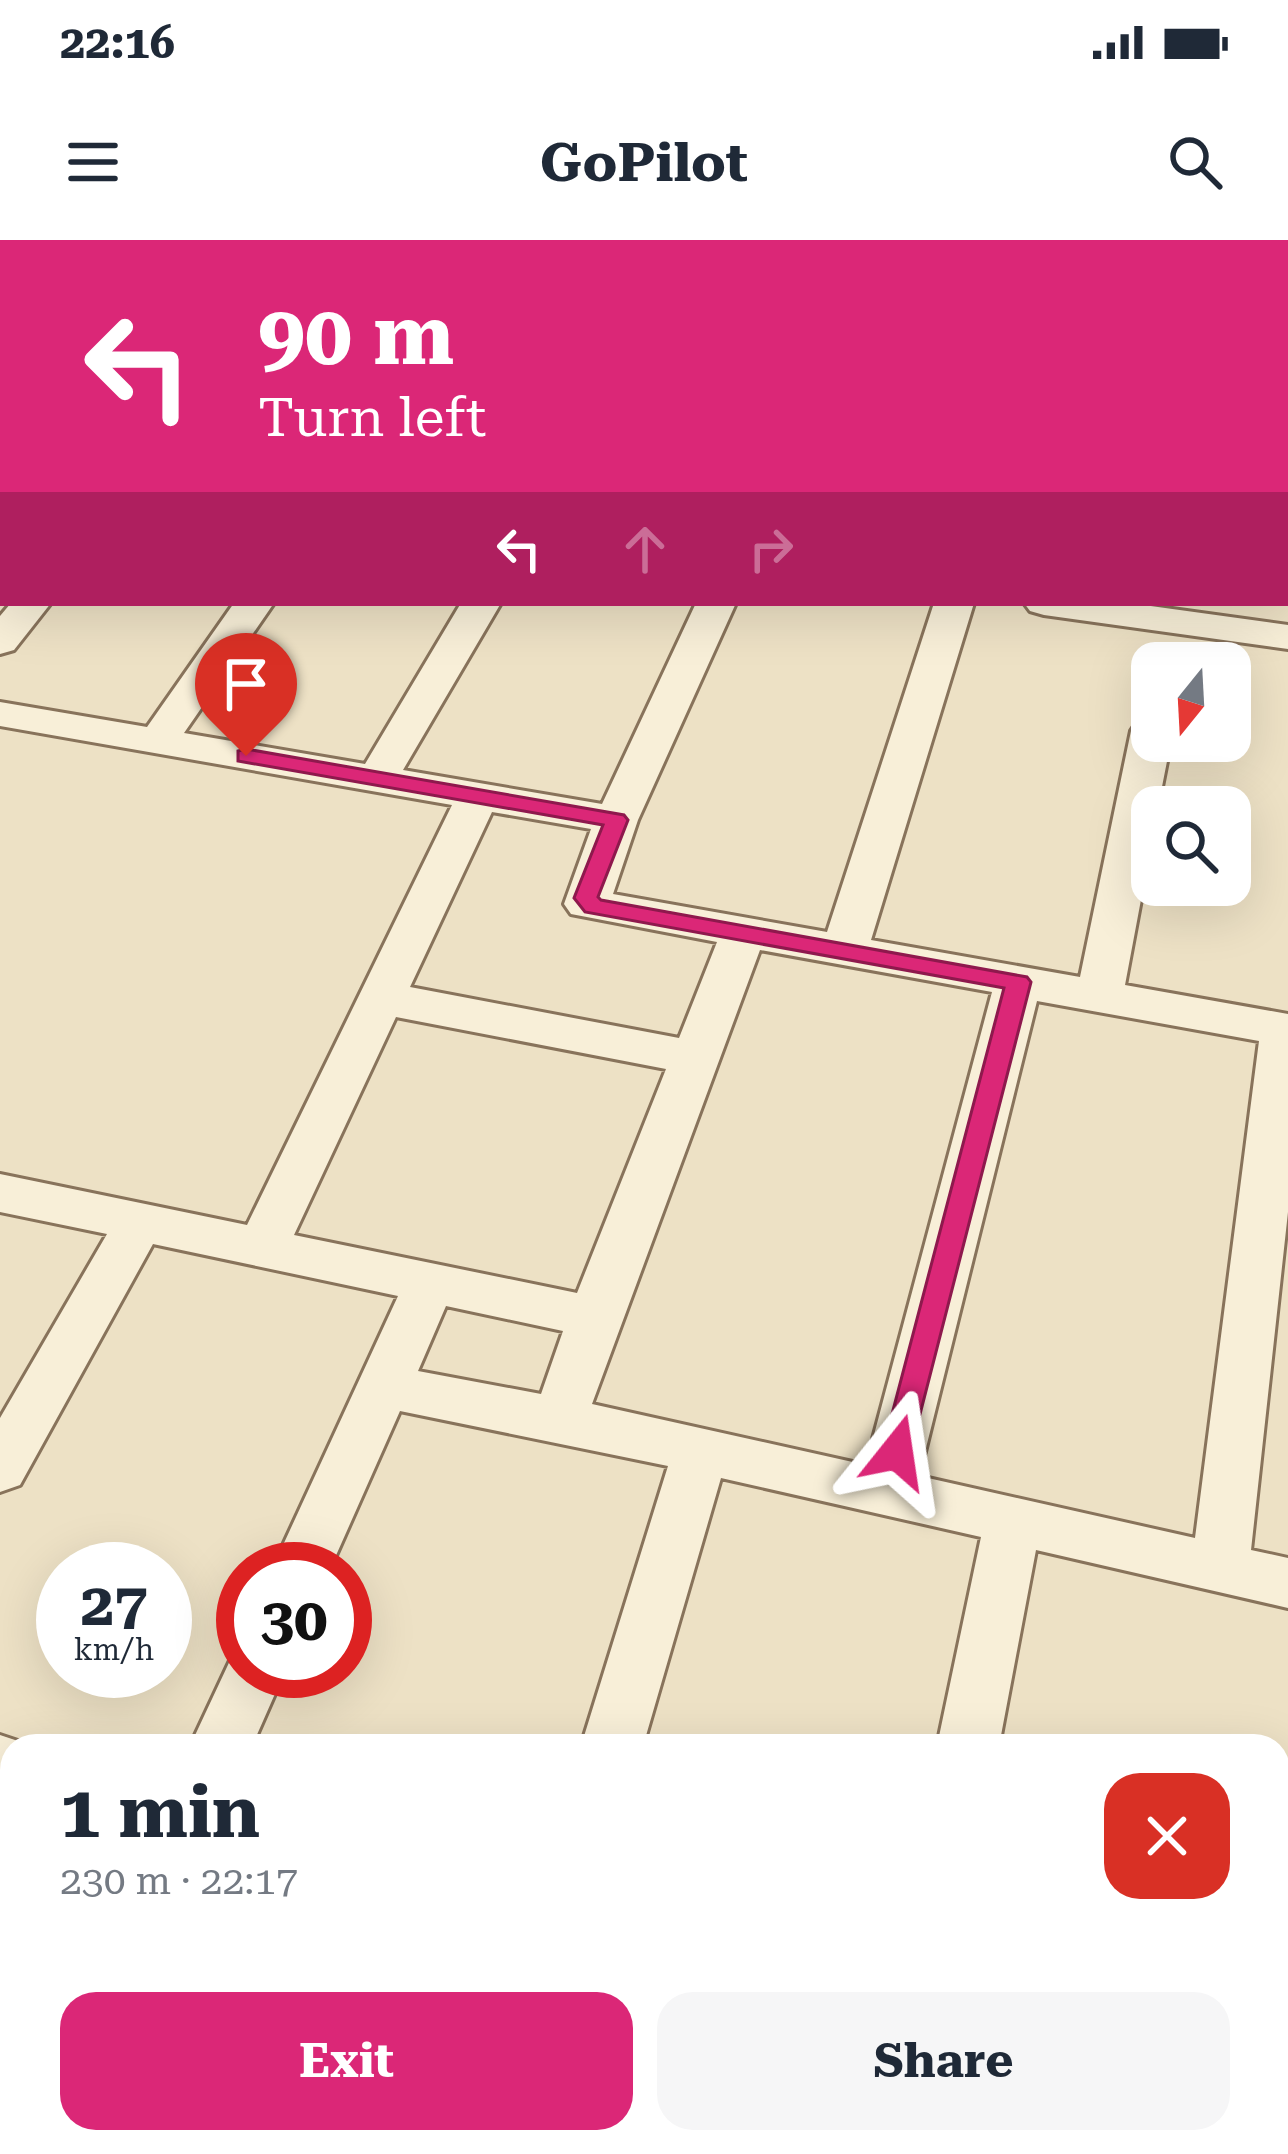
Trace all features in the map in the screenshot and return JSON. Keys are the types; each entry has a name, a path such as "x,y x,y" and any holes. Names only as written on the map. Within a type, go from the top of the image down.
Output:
{"street":[{"path":"0,642 29,606"},
{"path":"158,741 252,606"},
{"path":"377,779 479,606"},
{"path":"715,606 616,820 587,904 1286,1030 1220,1569"},
{"path":"844,952 953,606"},
{"path":"1088,606 1175,612 1288,637"},
{"path":"1170,642 1175,612"},
{"path":"0,714 616,820"},
{"path":"1100,997 1146,762"},
{"path":"262,1248 478,796"},
{"path":"569,1421 563,1409 593,1317 743,934"},
{"path":"886,1495 1018,982"},
{"path":"382,998 694,1058"},
{"path":"0,1193 593,1317"},
{"path":"0,1469 140,1222"},
{"path":"313,1542 430,1283"},
{"path":"383,1386 569,1421 1288,1583"},
{"path":"616,1734 700,1454"},
{"path":"970,1734 1013,1522"},
{"path":"226,1734 243,1698"}],"route":[{"path":"246,756 616,820 586,898 593,907 1018,982 897,1452"}]}
